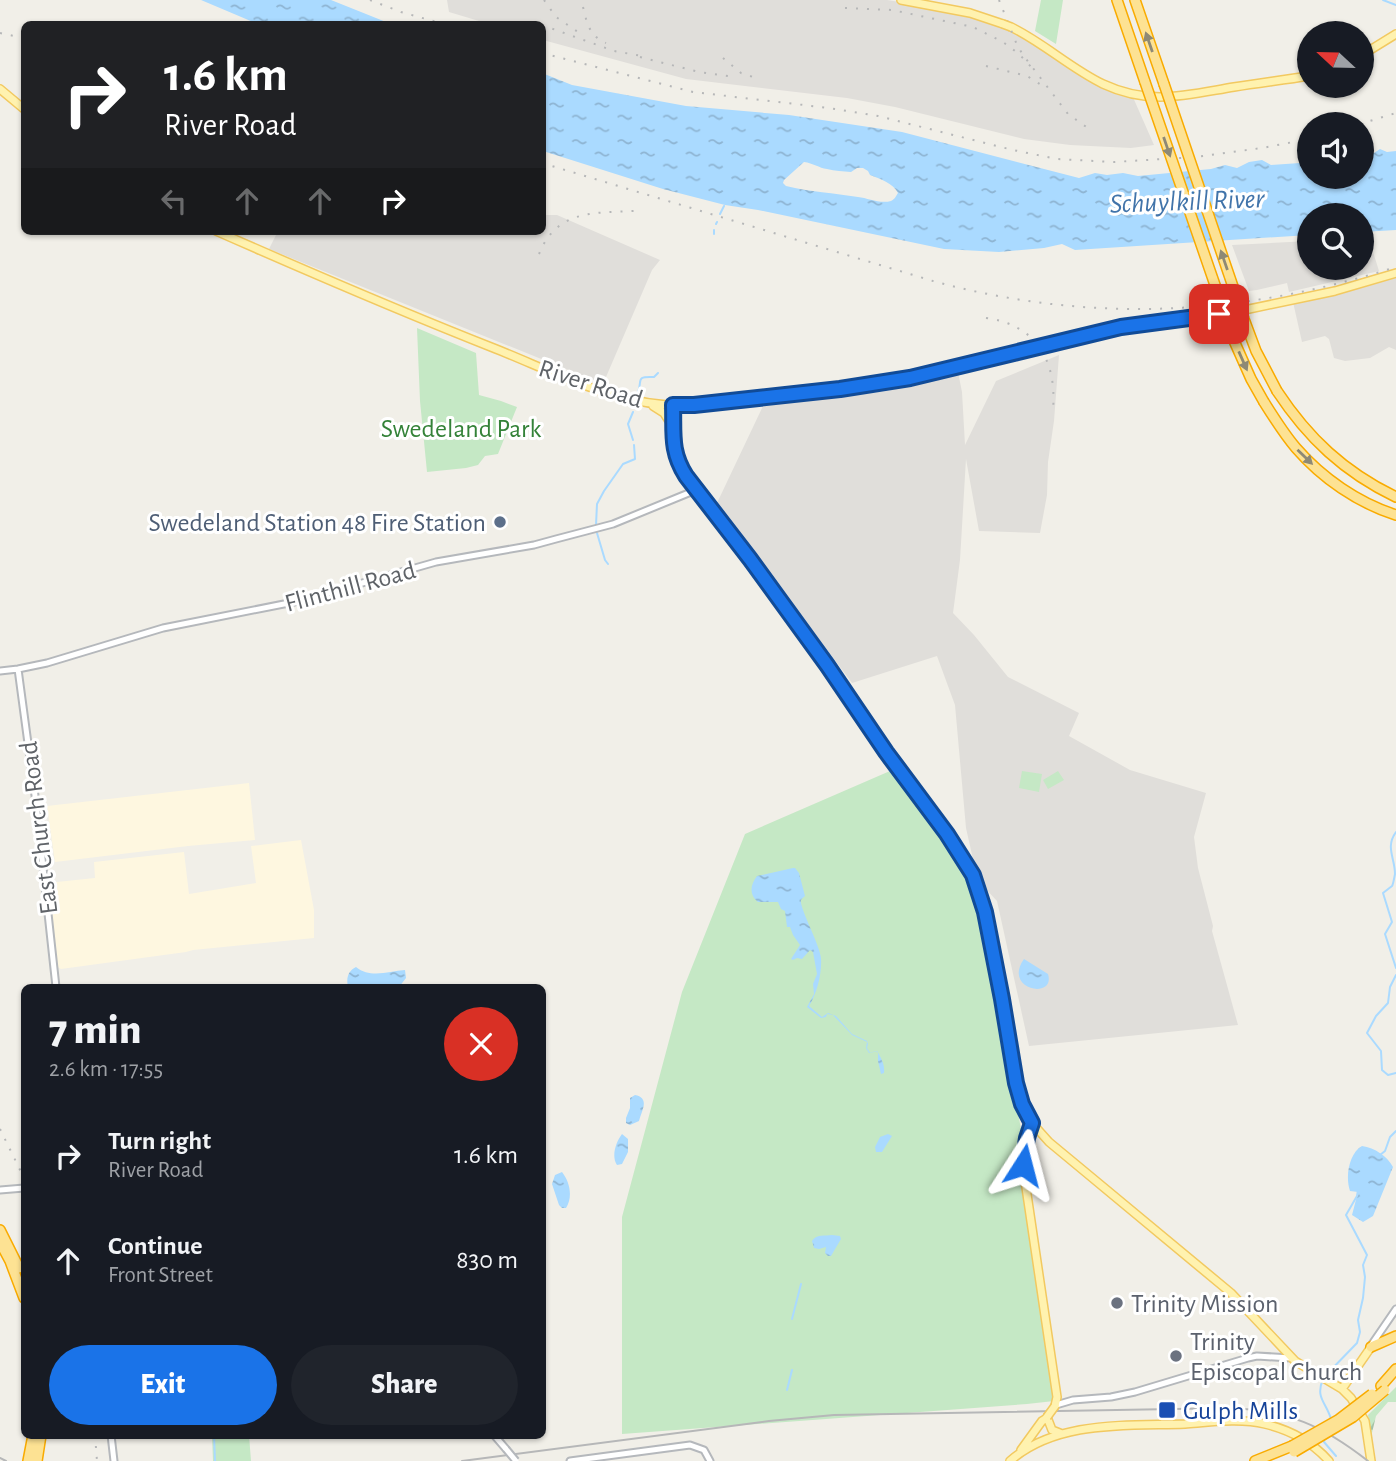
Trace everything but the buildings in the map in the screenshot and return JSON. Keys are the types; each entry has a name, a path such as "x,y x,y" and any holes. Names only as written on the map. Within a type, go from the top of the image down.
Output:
{"highway":[{"path":"1117,0 1235,342 1251,379 1297,449 1319,470 1339,486 1377,508 1396,515"},
{"path":"1135,0 1244,319 1265,369 1304,429 1325,450 1364,480 1396,497"},
{"path":"0,1230 21,1274"},
{"path":"0,1242 21,1291"},
{"path":"1379,1334 1393,1338"},
{"path":"1371,1347 1393,1338"},
{"path":"1383,1388 1396,1369"},
{"path":"1271,1461 1338,1420 1396,1378"},
{"path":"33,1439 33,1459"},
{"path":"33,1459 40,1439"},
{"path":"1255,1461 1293,1449"}],"main road":[{"path":"901,0 970,13 1011,27 1030,36 1075,69 1105,85 1137,95 1178,97 1297,78"},
{"path":"1374,48 1396,34"},
{"path":"0,89 21,106"},
{"name":"River Road","path":"225,235 460,335 602,391 650,404 673,405 840,389 910,378 1111,329 1235,312 1335,291 1396,274"},
{"path":"650,404 664,413 673,428"},
{"path":"673,405 673,444 683,471 820,656 947,834 973,875 985,912 1016,1083 1022,1104 1032,1123 1049,1142 1231,1293 1290,1358 1342,1389 1365,1421 1371,1461"},
{"path":"1010,1461 1056,1406 1024,1174 1024,1158 1032,1123"},
{"path":"1342,1389 1371,1347"},
{"path":"1047,1417 1052,1430 1062,1434"},
{"path":"1042,1440 1047,1417"},
{"path":"1019,1453 1042,1440 1094,1427 1248,1421 1270,1425 1301,1437 1327,1458"},
{"path":"1039,1427 1038,1435 1042,1440"}],"street":[{"name":"Flinthill Road","path":"0,671 59,659 163,628 292,603 458,557 556,540 613,524 696,490"},
{"name":"East Church Road","path":"18,669 56,984"},
{"path":"0,1190 21,1188"},
{"path":"1371,1347 1396,1309"},
{"path":"1056,1391 1073,1399 1111,1397 1257,1356 1290,1358"},
{"path":"1056,1406 1073,1399"},
{"path":"111,1439 114,1461"},
{"path":"497,1439 516,1461"},
{"path":"570,1461 690,1445 704,1450 710,1461"}],"shaded area":[{"path":"447,0 887,0 952,10 997,24 1020,35 1078,73 1132,95 1154,145 1131,148 1070,145 1024,139 847,98 686,79 546,41 546,21 479,21 449,12"},
{"path":"546,215 557,215 660,260 652,270 603,384 269,249 276,235 546,235"},
{"path":"1297,242 1297,280 1340,280 1289,292 1287,283 1249,291 1232,245"},
{"path":"1374,255 1379,271 1374,272"},
{"path":"1396,277 1396,350 1389,347 1370,358 1345,361 1334,358 1329,339 1325,336 1302,342 1293,302"},
{"path":"1059,355 1047,495 1040,533 979,531 966,459 960,560 953,613 1008,677 1079,713 1069,736 1130,770 1206,793 1194,837 1198,868 1238,1025 1029,1046 997,901 983,886 975,868 966,828 955,705 937,656 852,683 717,503 763,406 887,391 958,372 965,445 996,381"},
{"path":"249,783 255,840 55,862 47,806"},
{"path":"301,840 314,910 314,938 193,950 61,969 56,966 47,883 95,878 94,862 184,852 189,894 256,883 251,846"}],"green space":[{"path":"1041,0 1063,0 1056,44 1035,31"},
{"name":"Swedeland Park","path":"417,328 476,353 479,395 517,407 498,454 485,456 478,465 427,472"},
{"path":"890,771 897,772 968,873 1000,1011 1022,1135 1054,1401 622,1434 622,1217 682,992 745,834"},
{"path":"1022,771 1042,774 1039,792 1019,788"},
{"path":"1058,771 1064,780 1048,789 1043,780"},
{"path":"1396,1387 1396,1402 1388,1402 1376,1416 1371,1437 1368,1415"},
{"path":"212,1439 249,1439 251,1461 213,1461"}],"water":[{"path":"201,0 331,0 384,21 251,21"},
{"name":"Schuylkill River","path":"546,75 572,85 686,106 789,115 902,132 1079,178 1095,173 1138,176 1211,169 1225,165 1237,168 1262,160 1271,165 1297,163 1297,189 1374,189 1374,153 1380,149 1387,152 1396,151 1396,230 1374,231 1374,203 1297,203 1297,236 1075,250 1062,244 999,252 944,249 725,205 663,189 546,152","holes":["804,162 851,172 863,168 870,175 890,184 898,193 891,201 883,202 795,188 783,183"]},
{"path":"795,868 805,896 801,904 821,958 818,983 814,995 809,1006 822,1017 828,1013 836,1016 852,1034 867,1041 870,1053 866,1048 867,1042 852,1035 833,1015 827,1014 821,1018 807,1007 814,994 813,984 817,974 813,952 810,950 802,959 791,959 800,945 790,927 787,927 785,911 778,902 758,902 753,896 752,886 757,876"},
{"path":"1024,959 1048,974 1045,987 1031,988 1024,984 1019,970"},
{"path":"356,967 368,973 405,970 406,978 401,984 348,984 351,971"},
{"path":"878,1053 884,1067 884,1073 881,1074"},
{"path":"635,1095 642,1099 644,1105 639,1121 630,1125 626,1123 626,1118 630,1098"},
{"path":"622,1134 628,1139 628,1152 622,1164 617,1165 615,1149"},
{"path":"888,1134 892,1136 882,1152 876,1152 875,1147 880,1137"},
{"path":"1362,1146 1380,1153 1393,1167 1373,1216 1363,1222 1352,1215 1358,1192 1350,1191 1348,1179 1351,1160"},
{"path":"562,1172 570,1190 566,1208 559,1205 552,1184 555,1175"},
{"path":"840,1236 841,1239 831,1256 825,1253 826,1247 814,1248 812,1241 816,1237"}],"waterway":[{"path":"1383,0 1396,5"},
{"path":"720,214 724,206"},
{"path":"638,392 641,378 654,377 658,373"},
{"path":"633,412 628,424 633,440"},
{"path":"596,525 597,504 623,464 635,459 634,445"},
{"path":"597,533 608,564"},
{"path":"1396,832 1391,843 1394,880 1392,886 1383,893 1392,922 1385,934 1396,968"},
{"path":"1396,975 1390,987 1388,1003 1376,1016 1367,1033 1381,1051 1382,1070 1388,1075 1396,1073"},
{"path":"1380,1155 1396,1131"},
{"path":"1326,1375 1357,1343 1360,1332 1358,1320 1365,1277 1363,1265 1367,1255 1346,1215 1358,1190"},
{"path":"792,1319 801,1284"},
{"path":"787,1390 792,1370"},
{"path":"1323,1379 1320,1391 1331,1419"},
{"path":"1325,1437 1324,1442 1336,1456"},
{"path":"214,1439 215,1461"}],"tram line":[{"path":"462,1461 834,1415 1231,1408 1270,1412 1304,1422 1335,1438 1368,1461"},
{"path":"0,1458 6,1461"}],"railway":[{"path":"370,0 433,21"},
{"path":"544,0 556,17 578,32"},
{"path":"999,0 1023,55 1068,114 1092,131"},
{"path":"583,7 592,33 606,43"},
{"path":"845,8 892,10 973,27 1003,42 1034,70"},
{"path":"546,26 614,51 642,56"},
{"path":"0,33 21,37"},
{"path":"546,54 693,92 878,116 1057,159 1114,162 1196,157 1297,141"},
{"path":"640,57 699,72 728,76"},
{"path":"723,58 741,73 759,79"},
{"path":"986,66 1027,76 1043,86"},
{"path":"1374,120 1396,113"},
{"path":"546,164 933,281 992,295 1050,304 1166,309 1223,304 1281,296 1396,267"},
{"path":"539,254 556,229 566,222 590,214 634,211"},
{"path":"986,318 1019,328 1040,348 1051,376 1053,410"},
{"path":"0,1129 21,1172"},
{"path":"95,1439 97,1461"}],"place":[{"name":"Swedeland Station 48 Fire Station","path":"500,522"},
{"name":"Trinity Mission","path":"1117,1303"},
{"name":"Trinity Episcopal Church","path":"1176,1356"},
{"name":"Gulph Mills","path":"1167,1410"}],"route":[{"path":"1023,1165 1032,1123 1025,1112 1016,1083 985,912 973,875 827,665 686,476 673,444 673,405 840,389 910,378 1121,327 1219,314"}]}
